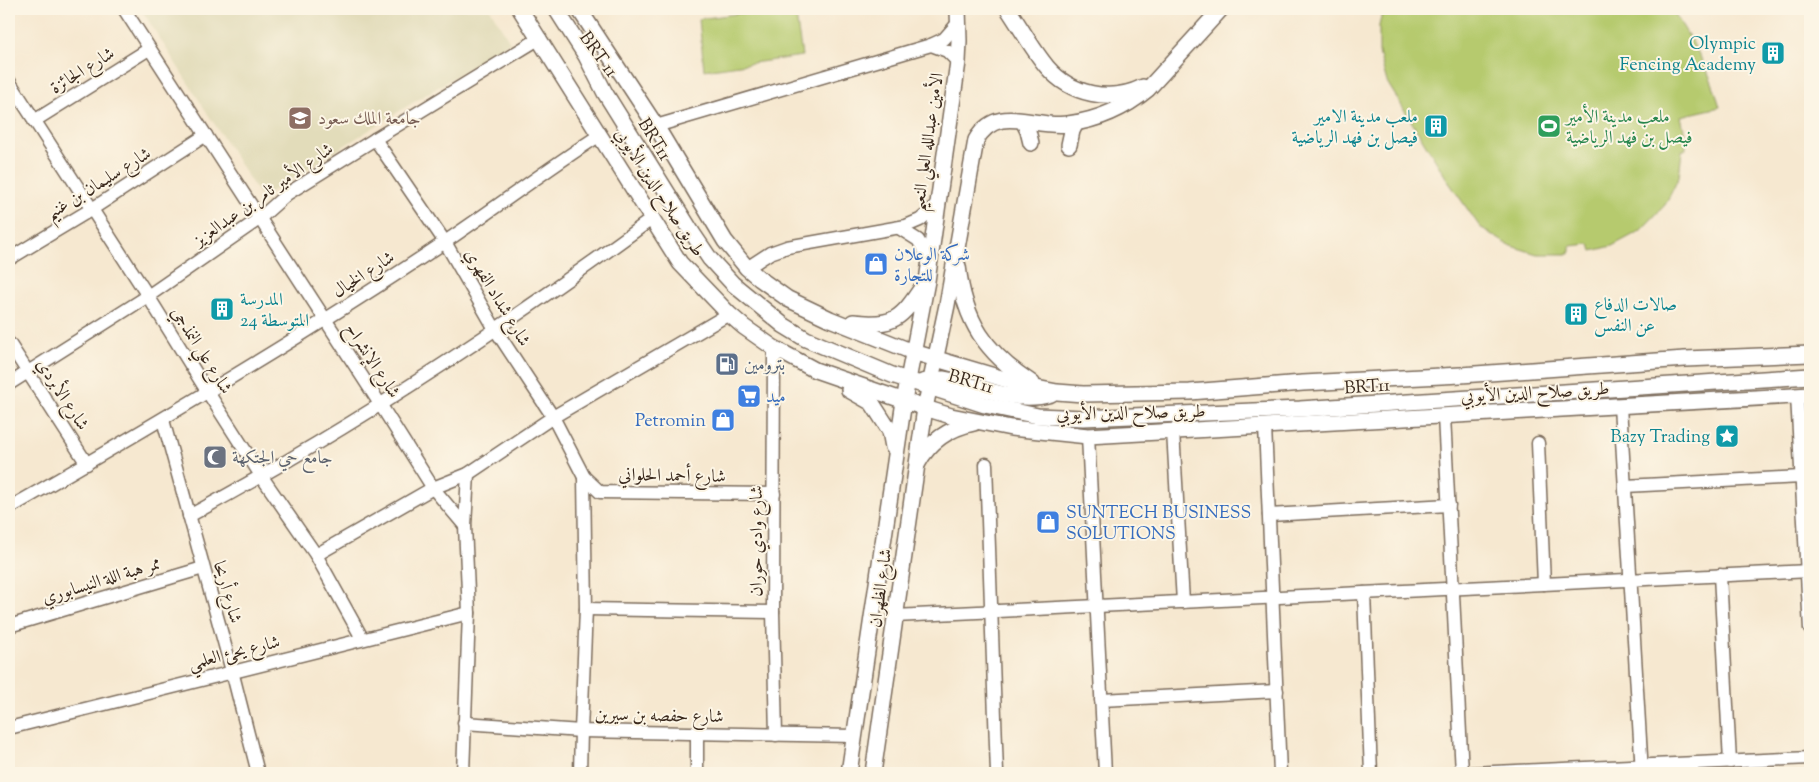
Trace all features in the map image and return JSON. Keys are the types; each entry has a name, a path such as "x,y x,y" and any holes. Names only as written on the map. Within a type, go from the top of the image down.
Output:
{"main road":[{"name":"طريق صلاح الدين الأيوبي","path":"520,9 680,263 729,314 774,348 815,370 925,408 977,422 1034,432 1088,436 1804,395"},
{"name":"BRT 11","path":"546,9 580,61 605,93"},
{"name":"BRT 11","path":"556,9 586,56 605,93"},
{"name":"طريق صلاح الدين الأيوبي","path":"580,9 656,126 725,241 748,268 774,290 788,299 830,319 913,352 1051,391 1083,394 1190,392 1685,359 1810,354"},
{"path":"1008,9 1047,66 1056,76 1080,90 1100,95 1120,95 1133,92 1157,79"},
{"path":"922,383 936,358 976,140 980,133 992,122 1007,118 1049,125 1076,122 1102,116 1126,105 1157,79 1221,9"},
{"name":"الأمين عبدالله العلي النعيم","path":"922,383 913,352 927,281 958,62 958,16"},
{"name":"BRT11","path":"605,93 710,259 734,284 783,325 833,352 985,405 1038,416 1083,418 1300,409 1810,376"},
{"path":"1023,121 1031,143"},
{"path":"1069,145 1076,122"},
{"path":"956,250 962,294 972,322 980,335 1004,364 1051,391"},
{"path":"830,319 867,324 886,323 895,319 909,307 927,281"},
{"path":"815,370 872,403 890,431 895,459"},
{"path":"922,383 949,380 1019,398 1038,397 1051,391"},
{"name":"شارع الظهران","path":"849,773 904,401 922,383"},
{"name":"شارع الظهران","path":"873,773 925,408 922,383"},
{"path":"916,467 922,455 940,437 952,430 977,422"}],"street":[{"name":"شارع الإنشراح","path":"124,9 433,488 465,526"},
{"path":"656,126 931,45 944,38 958,16"},
{"name":"شارع الأمير ثامر بن عبدالعزيز","path":"9,384 148,296 259,219 288,194 540,38"},
{"path":"931,45 947,50 958,62"},
{"name":"شارع الجائزة","path":"34,121 149,49"},
{"name":"شارع علي النمذجي","path":"9,81 262,476 316,554 362,638"},
{"name":"شارع سليمان بن غنيم","path":"9,259 92,209 206,135"},
{"name":"شارع الخيال","path":"9,508 163,420 207,391 326,320 445,242 600,135"},
{"name":"شارع شداد الفهري","path":"375,139 445,242 496,329 553,418 584,477 600,492"},
{"path":"748,268 770,253 787,247 899,228 920,220 937,206"},
{"path":"189,516 262,476 380,404 496,329 653,218"},
{"path":"899,228 918,240 930,260"},
{"path":"316,554 433,488 468,474 553,418 729,314"},
{"name":"شارع الأبردي","path":"9,343 87,464"},
{"name":"شارع وادي حوران","path":"774,348 773,612 776,735"},
{"path":"1804,395 1802,476 1809,571 1810,629"},
{"path":"1620,406 1642,769"},
{"path":"1444,416 1462,773"},
{"name":"شارع أريحا","path":"163,420 258,773"},
{"path":"1265,426 1280,773"},
{"path":"1173,431 1183,602"},
{"path":"1088,436 1105,773"},
{"path":"1538,443 1544,584"},
{"path":"986,464 997,773"},
{"path":"463,773 469,613 465,526 468,474"},
{"path":"1626,486 1802,476"},
{"name":"شارع شداد الفهري","path":"580,773 586,609 584,477"},
{"name":"شارع أحمد الحلواني","path":"600,492 774,494"},
{"path":"1269,515 1448,505"},
{"name":"ممر هبة اللة النيسابوري","path":"9,626 203,568"},
{"path":"894,616 1809,571"},
{"path":"1720,575 1730,762"},
{"path":"1364,593 1371,773"},
{"path":"586,609 773,612"},
{"name":"شارع يحئ العلمي","path":"9,728 362,638 469,613"},
{"path":"1101,700 1277,691"},
{"name":"شارع حفصه بن سيرين","path":"464,723 581,731 854,736"},
{"path":"697,734 697,773"},
{"path":"1472,773 1642,769 1810,758"}],"shaded area":[{"name":"جامعة الملك سعود","path":"141,9 490,9 510,42 267,194 259,194"}],"green space":[{"path":"771,9 795,9 802,56 704,70 699,19"},
{"name":"ملعب مدينة الأمير فيصل بن فهد الرياضية","path":"1383,9 1672,9 1706,68 1720,107 1681,116 1686,149 1682,151 1679,177 1665,205 1640,231 1612,246 1592,251 1590,244 1570,246 1570,254 1537,254 1508,245 1480,227 1450,184 1387,82 1379,53 1379,26"}],"place":[{"name":"Olympic Fencing Academy","path":"1773,53"},
{"name":"جامعة الملك سعود","path":"300,118"},
{"name":"ملعب مدينة الامير فيصل بن فهد الرياضية","path":"1436,126"},
{"name":"ملعب مدينة الأمير فيصل بن فهد الرياضية","path":"1549,126"},
{"name":"شركة الوعلان للتجارة","path":"876,264"},
{"name":"المدرسة المتوسطة 24","path":"222,309"},
{"name":"صالات الدفاع عن النفس","path":"1576,314"},
{"name":"بترومين","path":"727,364"},
{"name":"ميد","path":"749,396"},
{"name":"Petromin","path":"723,420"},
{"name":"Bazy Trading","path":"1727,436"},
{"name":"جامع حي الجتكهة","path":"215,457"},
{"name":"SUNTECH BUSINESS SOLUTIONS","path":"1048,522"}]}
